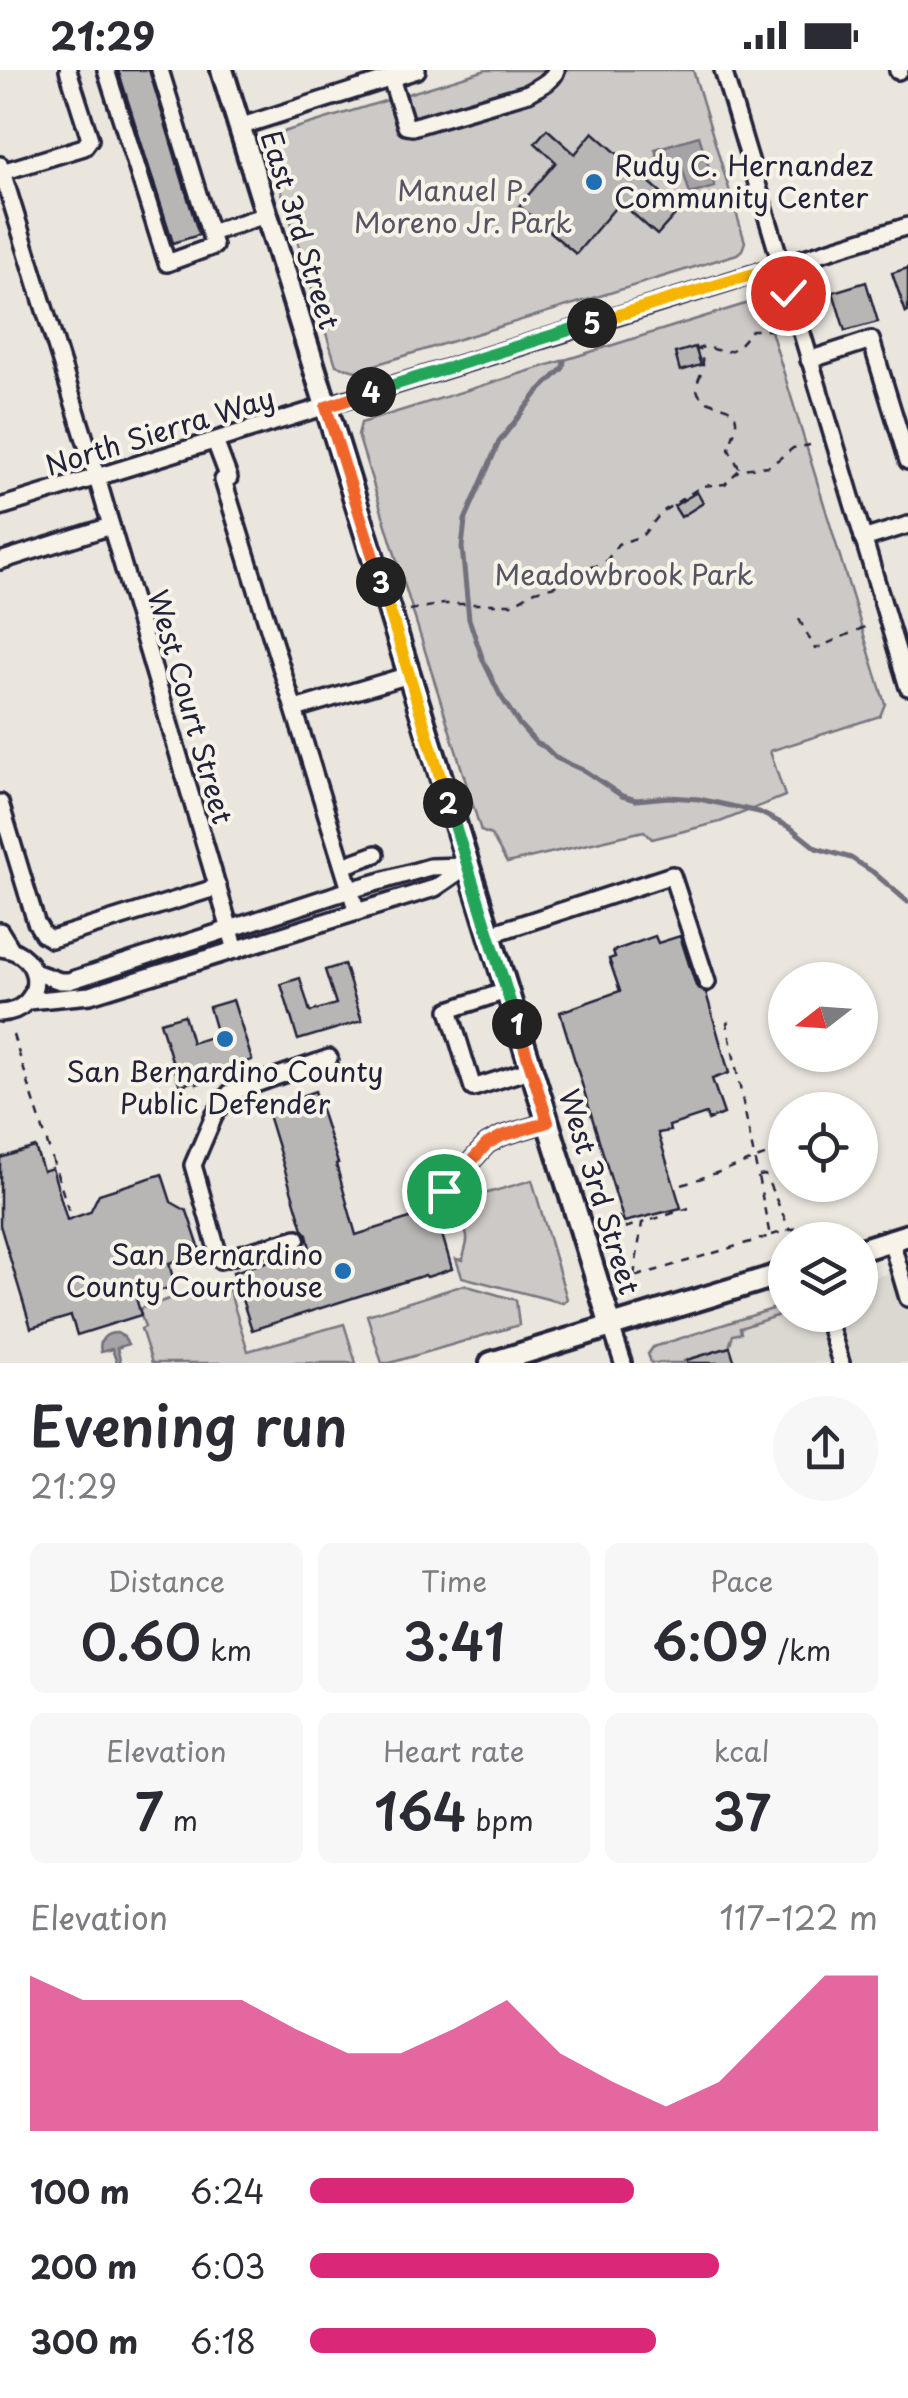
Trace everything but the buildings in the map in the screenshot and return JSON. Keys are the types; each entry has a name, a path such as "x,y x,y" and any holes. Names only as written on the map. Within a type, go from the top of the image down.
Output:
{"main road":[{"name":"East 3rd Street","path":"222,70 326,407"},
{"name":"West 3rd Street","path":"326,407 610,1326"},
{"path":"491,1363 768,1278"}],"street":[{"path":"1,168 84,147 90,139 68,70"},
{"path":"106,70 167,263 214,246 160,70"},
{"path":"239,127 417,70"},
{"path":"391,78 406,126 412,127 528,93 555,75 556,70"},
{"path":"723,70 908,687"},
{"name":"West Court Street","path":"1,168 236,950"},
{"path":"210,233 266,215"},
{"name":"North Sierra Way","path":"0,508 908,226"},
{"path":"809,360 872,340 908,461"},
{"path":"216,441 357,912"},
{"path":"863,539 908,524"},
{"path":"0,561 111,526"},
{"path":"294,710 410,674"},
{"path":"0,803 36,922 42,934 51,939 218,887"},
{"path":"343,866 376,854"},
{"path":"34,972 69,981 430,866 467,866"},
{"path":"0,1013 11,1012 28,1001 90,994 434,888 467,866"},
{"path":"488,935 672,875 707,982"},
{"path":"0,932 6,949 22,954 34,972 33,992 28,1001"},
{"path":"506,992 449,1010 474,1088 532,1069"},
{"path":"297,1238 220,1260 193,1165 214,1116 230,1093 329,1058"},
{"path":"417,1188 444,1191 487,1144 548,1122"},
{"path":"899,1238 908,1298"},
{"name":"West 3rd Street","path":"610,1326 622,1363"},
{"path":"831,1332 840,1363"}],"path":[{"path":"740,470 729,450 737,424 734,415 698,393 704,367 698,348 734,350 752,330 774,330"},
{"path":"410,610 444,604 513,604 535,591 559,585 580,569 602,564 618,544 648,532 662,512 702,486 725,484 740,470 770,466 794,448 810,445"},
{"path":"799,618 816,649 865,627"},
{"path":"733,1020 728,1022 768,1226"},
{"path":"13,1034 71,1218"},
{"path":"682,1185 768,1155"},
{"path":"758,1176 765,1174 786,1222"},
{"path":"603,1221 619,1217 622,1230 689,1208"},
{"path":"634,1278 642,1223"},
{"path":"621,1281 768,1237"}],"shaded area":[{"path":"699,136 715,187 690,194 680,161 661,167 655,149"},
{"path":"908,1267 908,1363 651,1363 648,1354 653,1347 768,1310 768,1332 878,1332 878,1276"},
{"path":"117,1333 128,1344 117,1348 121,1363 117,1363 112,1349 101,1352 100,1348 103,1338"}],"green space":[{"name":"Manuel P. Moreno Jr. Park","path":"486,70 693,70 745,242 742,250 355,371 336,365 267,145 273,135"},
{"name":"Meadowbrook Park","path":"755,301 764,308 885,704 880,716 770,751 785,796 720,822 652,839 644,831 507,863 491,835 481,831 358,435 361,423"},
{"path":"532,1180 567,1299 563,1303 462,1277 456,1259 463,1260 467,1240 465,1231 451,1217 460,1201"},
{"path":"226,1280 248,1351 344,1324 356,1363 152,1363 139,1309"},
{"path":"464,1285 516,1300 519,1325 382,1363 367,1315"},
{"path":"768,1310 768,1319 740,1328 741,1333 733,1335 729,1347 684,1363 651,1363 648,1354 653,1347"}],"waterway":[{"path":"564,361 563,368 537,393 499,442 465,520 462,547 469,619 500,695 536,743 622,796 636,800 699,799 759,812 791,828 816,848 851,858 908,902"}],"place":[{"name":"Rudy C. Hernandez Community Center","path":"594,182"},
{"name":"San Bernardino County Public Defender","path":"225,1039"},
{"name":"San Bernardino County Courthouse","path":"343,1271"}],"route":[{"path":"444,1191 487,1144 548,1122 326,407 780,266 788,293"}]}
